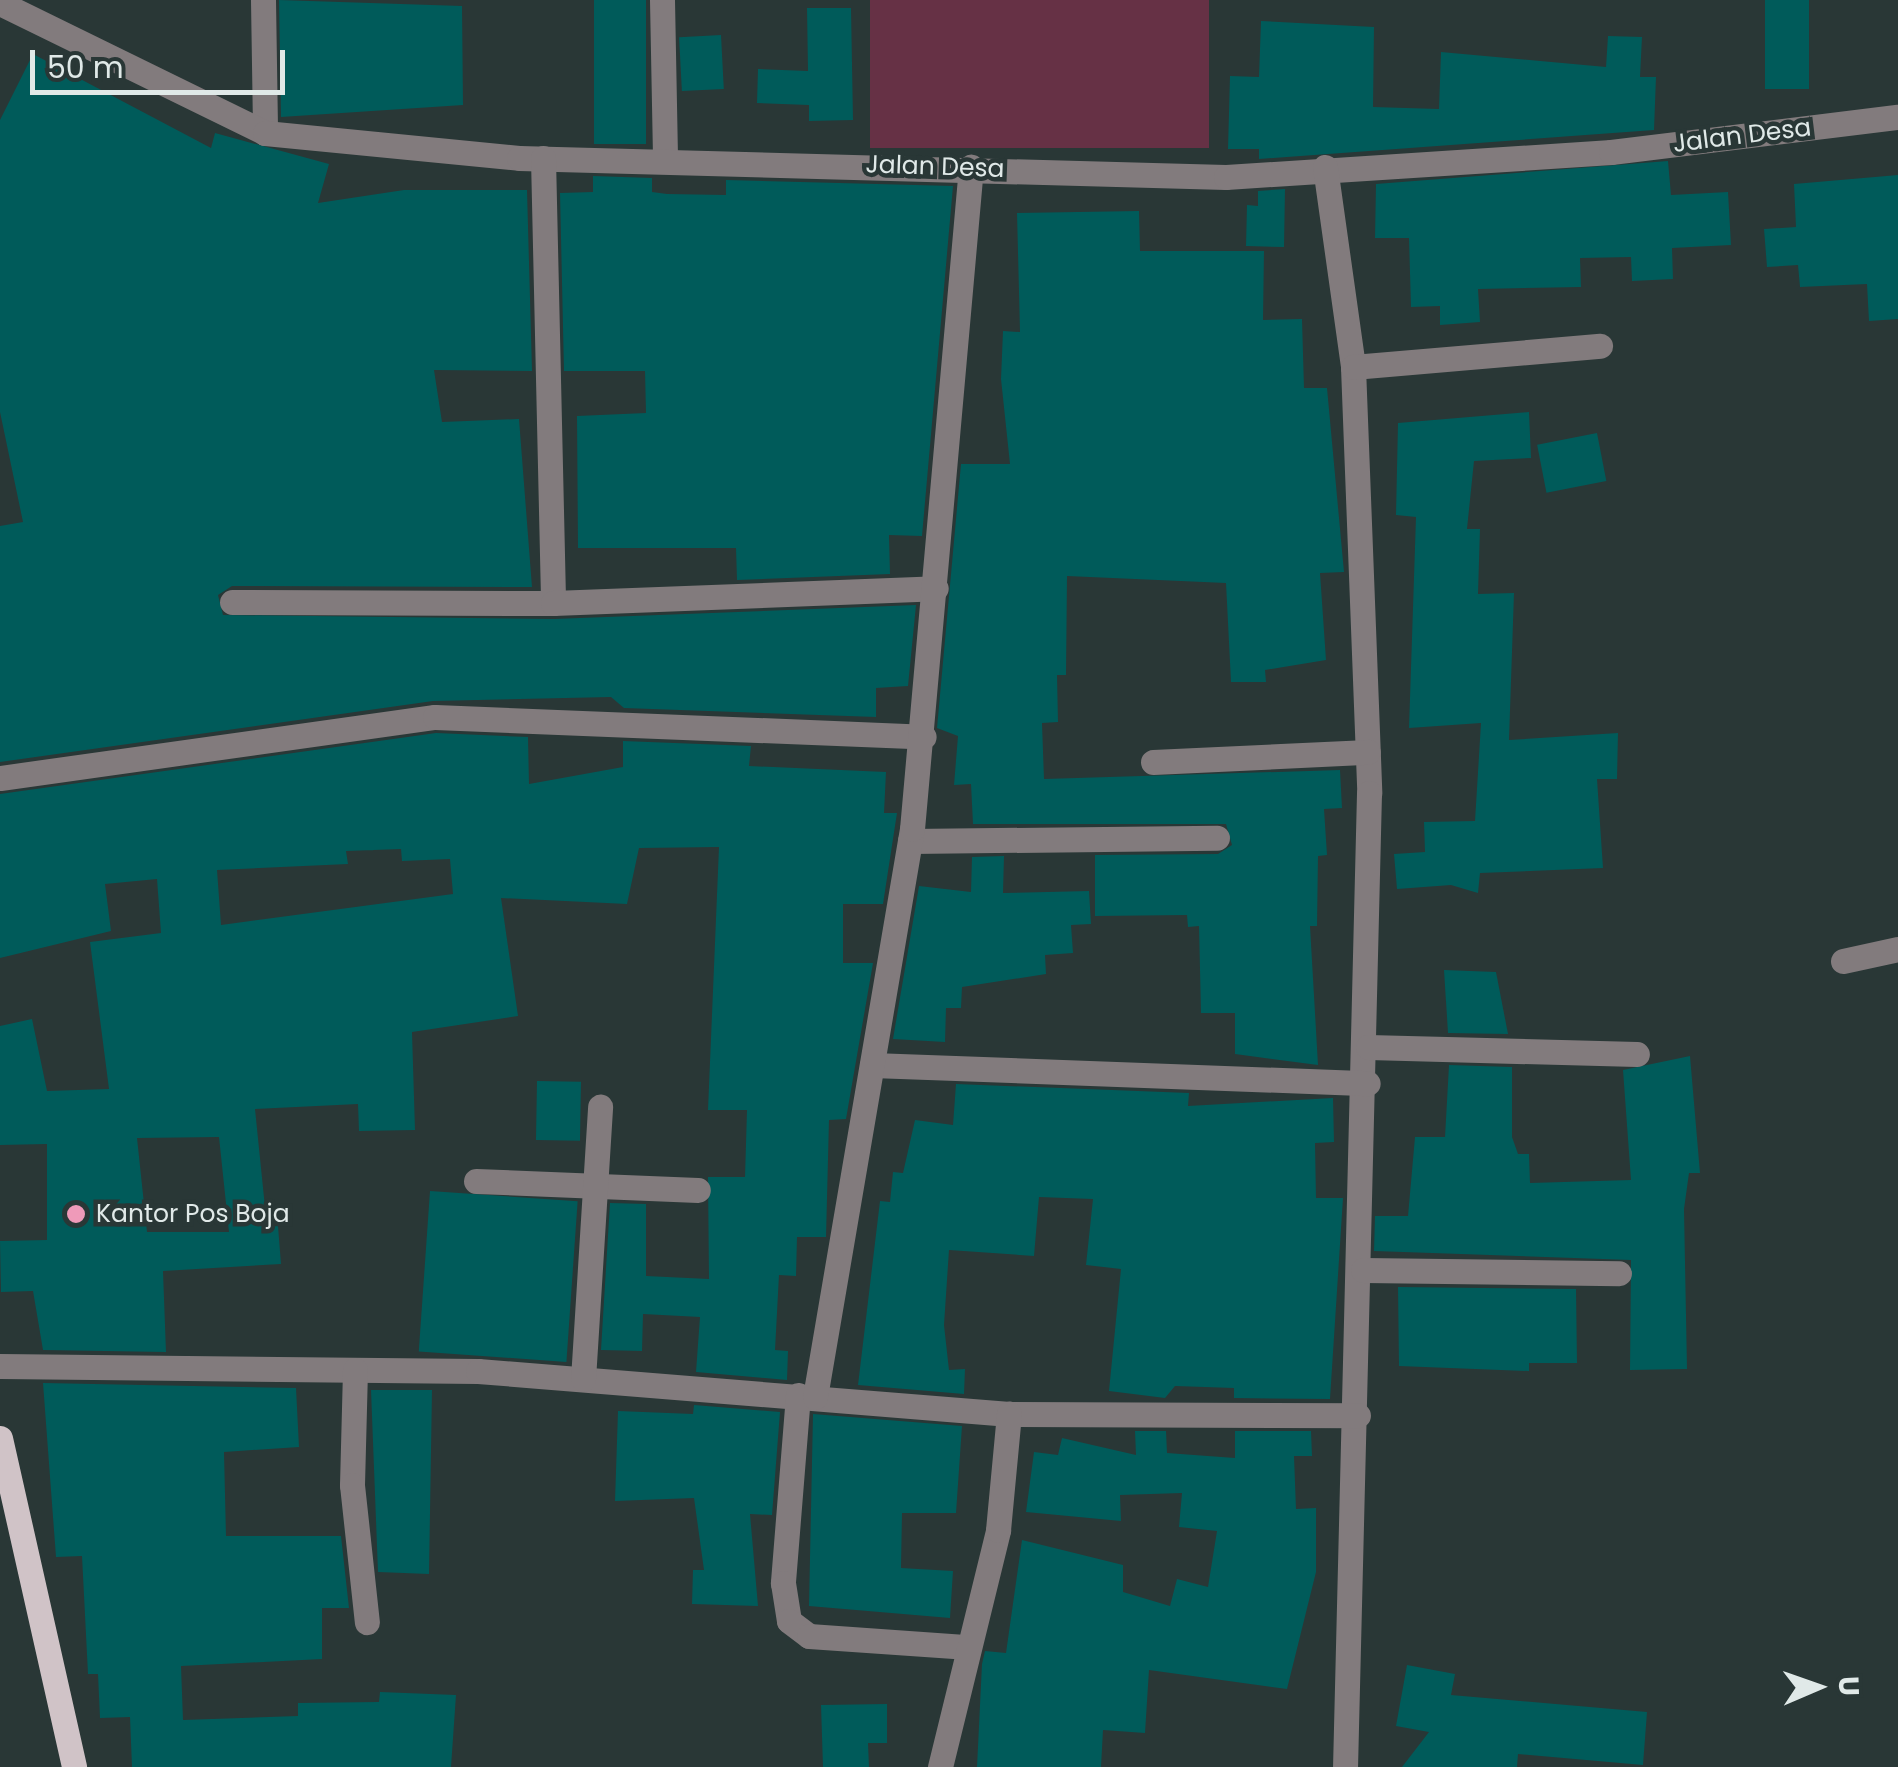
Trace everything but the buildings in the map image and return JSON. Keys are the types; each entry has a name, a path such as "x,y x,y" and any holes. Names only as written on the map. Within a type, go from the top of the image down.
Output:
{"main road":[{"path":"2,1455 74,1767"}],"street":[{"path":"263,0 265,133"},
{"path":"662,0 665,159"},
{"name":"Jalan Desa","path":"0,3 265,133 544,158 971,166 1120,180 1611,152 1898,117"},
{"path":"544,158 553,602"},
{"path":"965,1647 809,1636 788,1621 783,1582 806,1396 872,1065 924,738 971,166"},
{"path":"1325,167 1353,367 1368,752 1368,1083 1346,1767"},
{"path":"1353,367 1600,346"},
{"path":"232,602 553,602 936,588"},
{"path":"0,778 435,718 924,738"},
{"path":"1153,762 1368,752"},
{"path":"910,841 1217,838"},
{"path":"1843,960 1898,949"},
{"path":"1368,1047 1638,1054"},
{"path":"872,1065 1368,1083"},
{"path":"583,1379 600,1107"},
{"path":"476,1181 698,1190"},
{"path":"1362,1270 1619,1274"},
{"path":"0,1366 355,1370 583,1379 1009,1414 1358,1415"},
{"path":"355,1370 352,1485 367,1622"},
{"path":"940,1767 965,1647 998,1530 1009,1414"}],"shaded area":[{"path":"870,0 1209,0 1209,148 870,148"}],"place":[{"name":"Kantor Pos Boja","path":"76,1214"}]}
